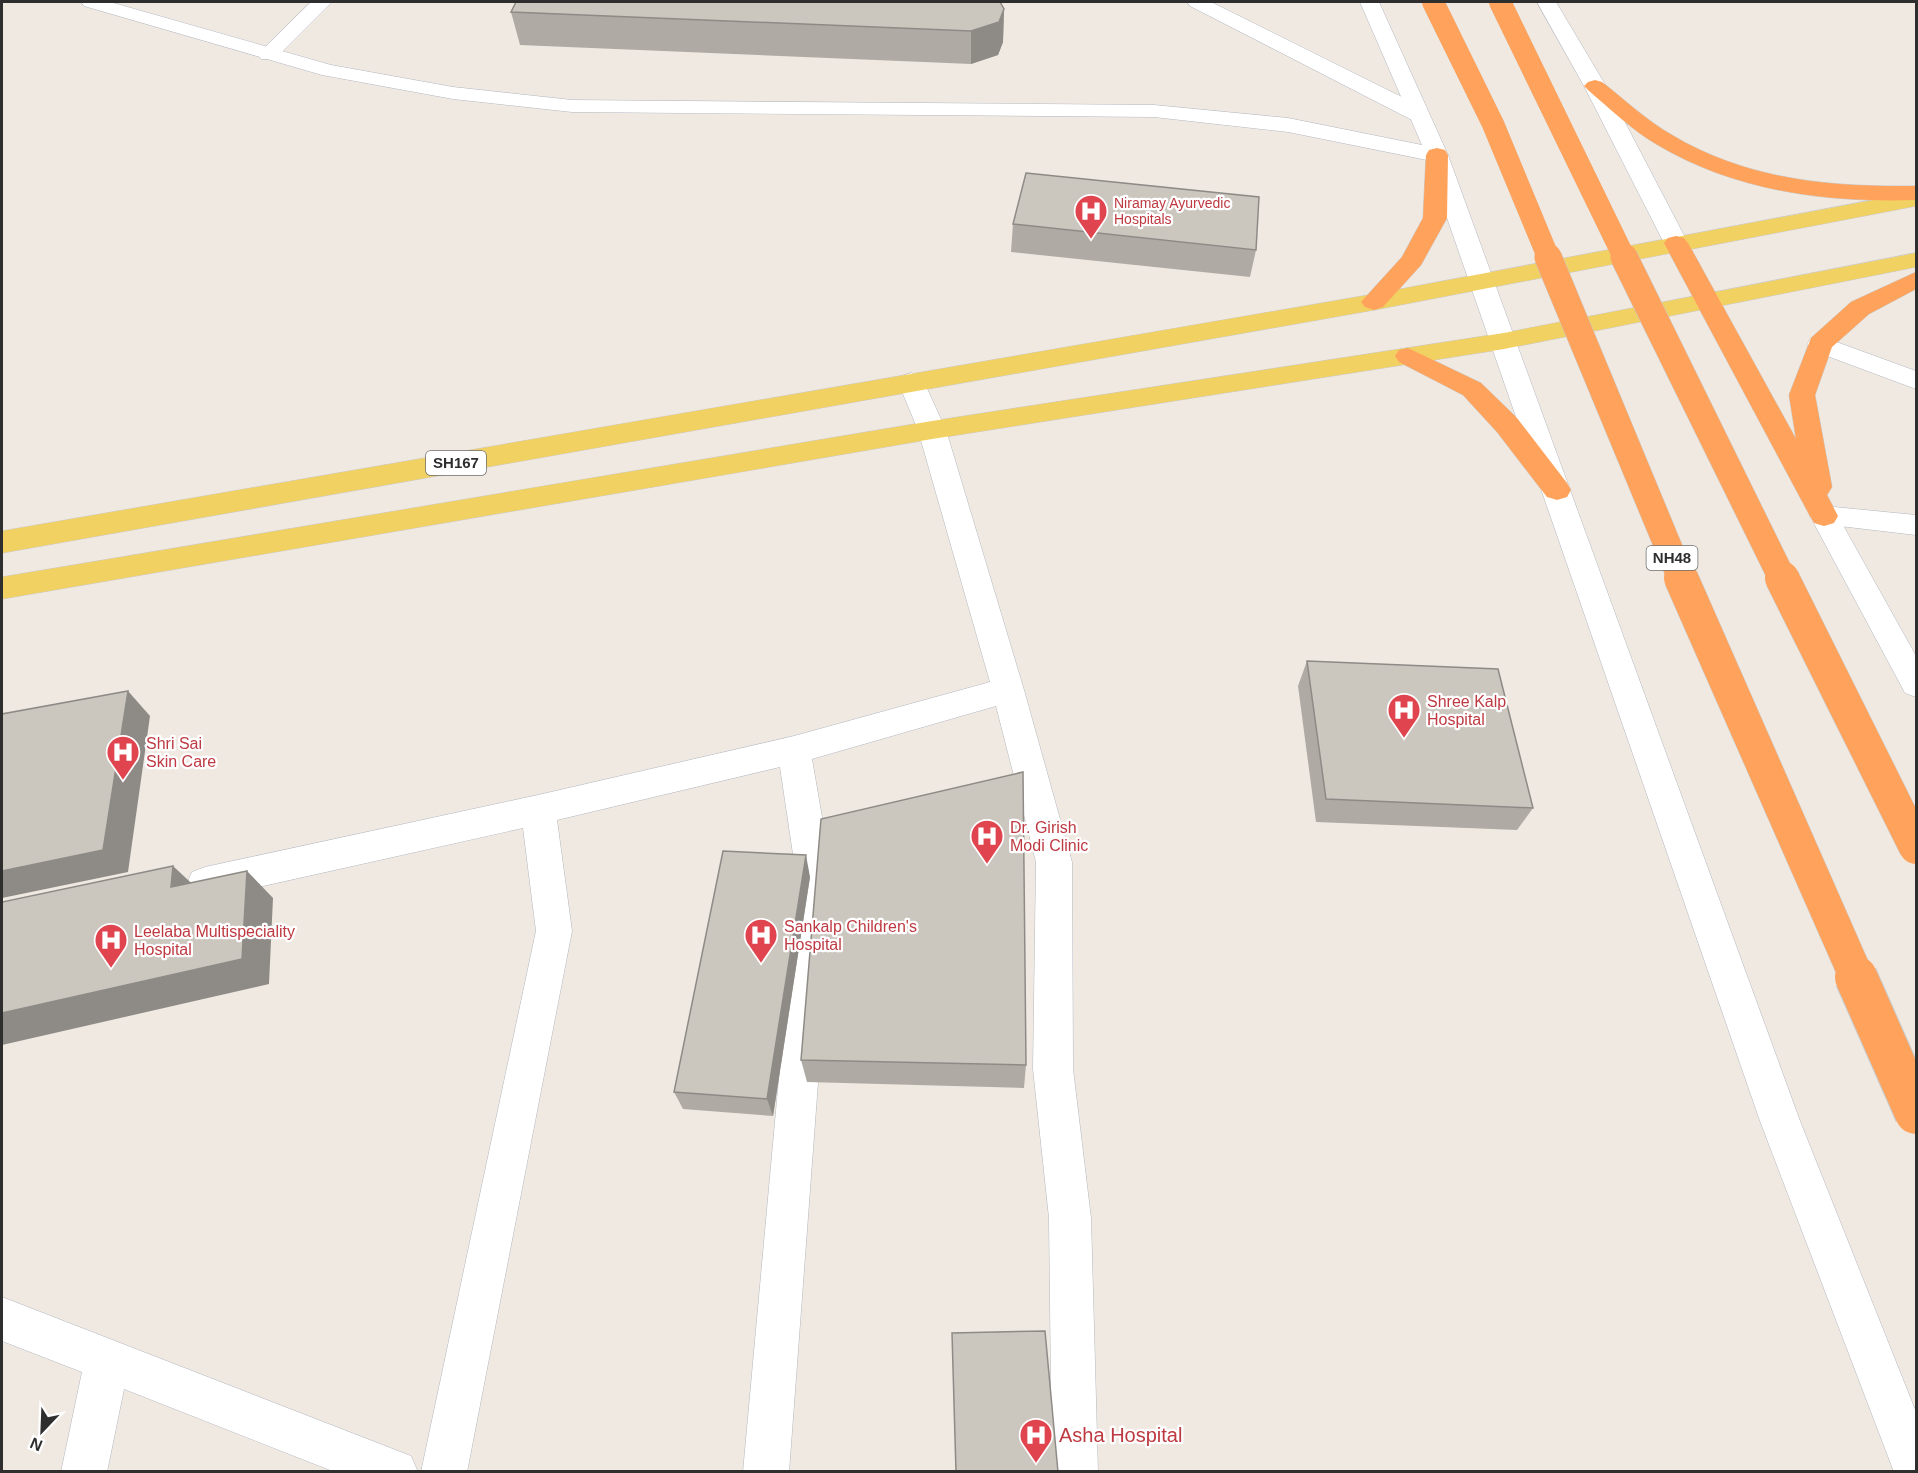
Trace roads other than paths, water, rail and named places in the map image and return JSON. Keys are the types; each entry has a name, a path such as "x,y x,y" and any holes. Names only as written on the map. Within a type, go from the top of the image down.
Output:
{"highway":[{"name":"NH48","path":"1434,2 1493,124 1679,573 1917,1113"},
{"path":"1500,2 1719,452 1917,847"},
{"path":"1595,86 1663,140 1721,170 1800,188 1857,195 1917,193"},
{"path":"1374,302 1412,260 1435,218 1437,155"},
{"path":"1676,243 1824,516"},
{"path":"1824,516 1802,395 1820,344 1860,308 1917,279"},
{"path":"1408,356 1472,389 1507,424 1557,490"}],"main road":[{"path":"911,382 1374,302 1917,199"},
{"path":"2,588 932,430 1504,341 1917,260"},
{"name":"SH167","path":"2,542 911,382"},
{"path":"190,556 201,507"}],"street":[{"path":"91,2 329,71 453,93 572,106 1154,111 1288,125 1437,155"},
{"path":"268,55 322,2"},
{"path":"1197,2 1418,114"},
{"path":"1370,2 1437,155 1780,1121 1917,1469"},
{"path":"1546,2 1595,86 1676,243"},
{"path":"1820,344 1917,380"},
{"path":"911,382 932,430 1008,690 1054,862 1053,1069 1070,1218 1075,1472"},
{"path":"1824,516 1917,525"},
{"path":"1824,516 1917,684"},
{"path":"174,890 538,810 795,750 1008,690"},
{"path":"766,1472 815,881 795,750"},
{"path":"444,1472 554,931 538,810"},
{"path":"2,1319 395,1472"},
{"path":"84,1472 107,1360"}],"place":[{"name":"Niramay Ayurvedic Hospitals","path":"1091,240"},
{"name":"Shree Kalp Hospital","path":"1404,739"},
{"name":"Shri Sai Skin Care","path":"123,781"},
{"name":"Dr. Girish Modi Clinic","path":"987,865"},
{"name":"Sankalp Children's Hospital","path":"761,964"},
{"name":"Leelaba Multispeciality Hospital","path":"111,969"},
{"name":"Asha Hospital","path":"1036,1464"}]}
